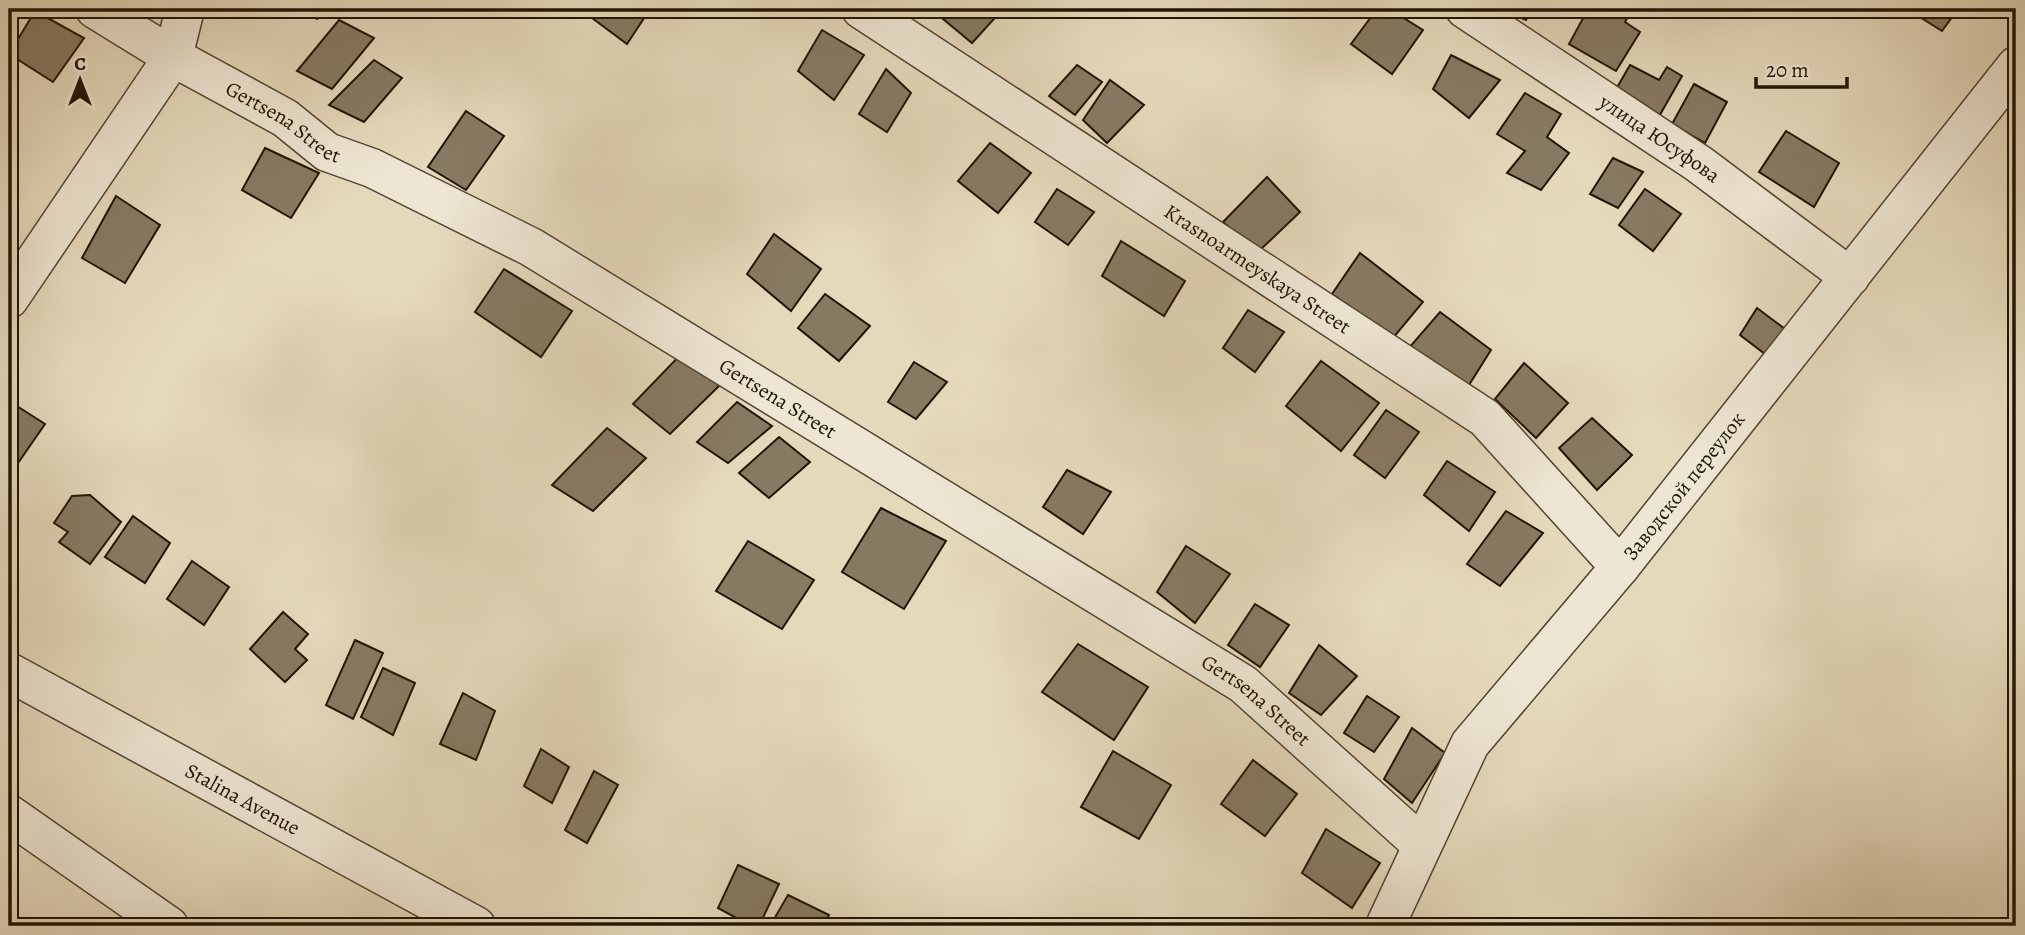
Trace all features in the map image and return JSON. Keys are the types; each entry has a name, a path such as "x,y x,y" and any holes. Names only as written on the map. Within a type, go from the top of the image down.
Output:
{"street":[{"name":"Gertsena Street","path":"95,9 173,57 285,118 327,152 372,168 531,247 1243,684 1422,845"},
{"path":"9,299 173,57 185,9"},
{"name":"Krasnoarmeyskaya Street","path":"861,9 1485,418 1620,567"},
{"name":"улица Юсуфова","path":"1465,9 1699,164 1850,277"},
{"name":"Заводской переулок","path":"1385,926 1470,744 1620,567 2016,66"},
{"name":"Stalina Avenue","path":"9,672 476,926"},
{"path":"9,814 169,926"}],"building":[{"path":"302,9 325,9 317,19"},
{"path":"580,9 650,9 627,44"},
{"path":"931,9 1003,9 972,43"},
{"path":"1377,9 1389,9 1423,30 1392,74 1351,44"},
{"path":"1499,9 1532,9 1526,20"},
{"path":"1588,9 1632,9 1625,22 1640,32 1616,71 1569,44"},
{"path":"1907,9 1958,9 1942,31"},
{"path":"35,11 84,38 53,82 9,54"},
{"path":"339,20 374,38 332,89 297,71"},
{"path":"822,30 864,55 834,100 798,71"},
{"path":"1451,55 1500,80 1469,118 1433,89"},
{"path":"374,60 402,78 364,122 329,105"},
{"path":"1077,65 1102,82 1075,115 1049,96"},
{"path":"1630,65 1659,80 1667,67 1682,76 1657,120 1615,91"},
{"path":"886,69 911,93 887,132 859,114"},
{"path":"1110,80 1144,105 1107,143 1083,120"},
{"path":"1694,84 1727,102 1705,143 1672,124"},
{"path":"1525,93 1561,114 1547,137 1569,153 1541,190 1507,173 1525,151 1497,134"},
{"path":"466,111 504,136 466,190 428,167"},
{"path":"1786,131 1839,163 1814,207 1759,172"},
{"path":"990,143 1031,173 998,213 958,181"},
{"path":"265,148 319,173 291,218 242,190"},
{"path":"1613,158 1643,172 1618,208 1590,194"},
{"path":"1267,177 1300,212 1258,252 1223,222"},
{"path":"1057,189 1094,212 1068,245 1035,222"},
{"path":"1645,189 1681,214 1653,251 1619,225"},
{"path":"116,196 160,225 125,283 82,258"},
{"path":"774,234 821,269 791,311 747,274"},
{"path":"1121,241 1185,281 1164,316 1102,276"},
{"path":"1360,253 1423,302 1393,338 1332,294"},
{"path":"504,269 572,311 541,357 475,312"},
{"path":"825,294 870,326 839,361 798,328"},
{"path":"1757,308 1789,332 1769,357 1740,335"},
{"path":"1248,310 1284,332 1255,372 1223,348"},
{"path":"1440,312 1491,350 1467,388 1408,349"},
{"path":"684,351 723,382 670,434 633,404"},
{"path":"1321,361 1379,403 1341,451 1286,406"},
{"path":"914,362 947,382 916,419 888,402"},
{"path":"1524,363 1568,403 1536,438 1495,399"},
{"path":"9,401 45,424 9,476"},
{"path":"737,402 772,426 728,463 697,442"},
{"path":"1386,410 1419,432 1385,478 1354,455"},
{"path":"1592,418 1632,455 1597,490 1559,448"},
{"path":"607,428 646,458 593,511 552,485"},
{"path":"779,437 810,462 769,498 739,473"},
{"path":"1447,461 1495,492 1469,531 1424,495"},
{"path":"1067,470 1111,492 1083,534 1043,507"},
{"path":"90,495 121,522 90,564 59,542 68,532 54,523 72,496"},
{"path":"881,508 946,541 904,609 842,572"},
{"path":"1506,511 1543,533 1500,586 1467,564"},
{"path":"133,516 170,543 145,583 105,557"},
{"path":"748,541 814,580 782,629 716,591"},
{"path":"1186,546 1230,574 1195,623 1157,592"},
{"path":"192,561 229,587 204,625 167,599"},
{"path":"1255,604 1289,625 1260,667 1228,645"},
{"path":"283,612 308,634 295,649 307,660 285,682 250,649"},
{"path":"355,640 383,653 353,719 326,705"},
{"path":"1078,644 1148,687 1114,740 1042,692"},
{"path":"1319,645 1357,676 1321,715 1289,693"},
{"path":"383,668 415,683 393,735 361,717"},
{"path":"463,693 495,711 476,760 440,744"},
{"path":"1367,696 1399,717 1374,752 1344,733"},
{"path":"1412,728 1445,753 1412,803 1384,779"},
{"path":"541,749 569,767 552,803 524,786"},
{"path":"1113,751 1171,785 1139,839 1081,807"},
{"path":"1253,760 1297,794 1265,836 1221,804"},
{"path":"594,771 618,785 587,843 565,830"},
{"path":"1326,829 1380,863 1352,908 1302,873"},
{"path":"738,865 779,884 759,926 751,926 718,908"},
{"path":"788,895 829,915 823,926 770,926"}]}
